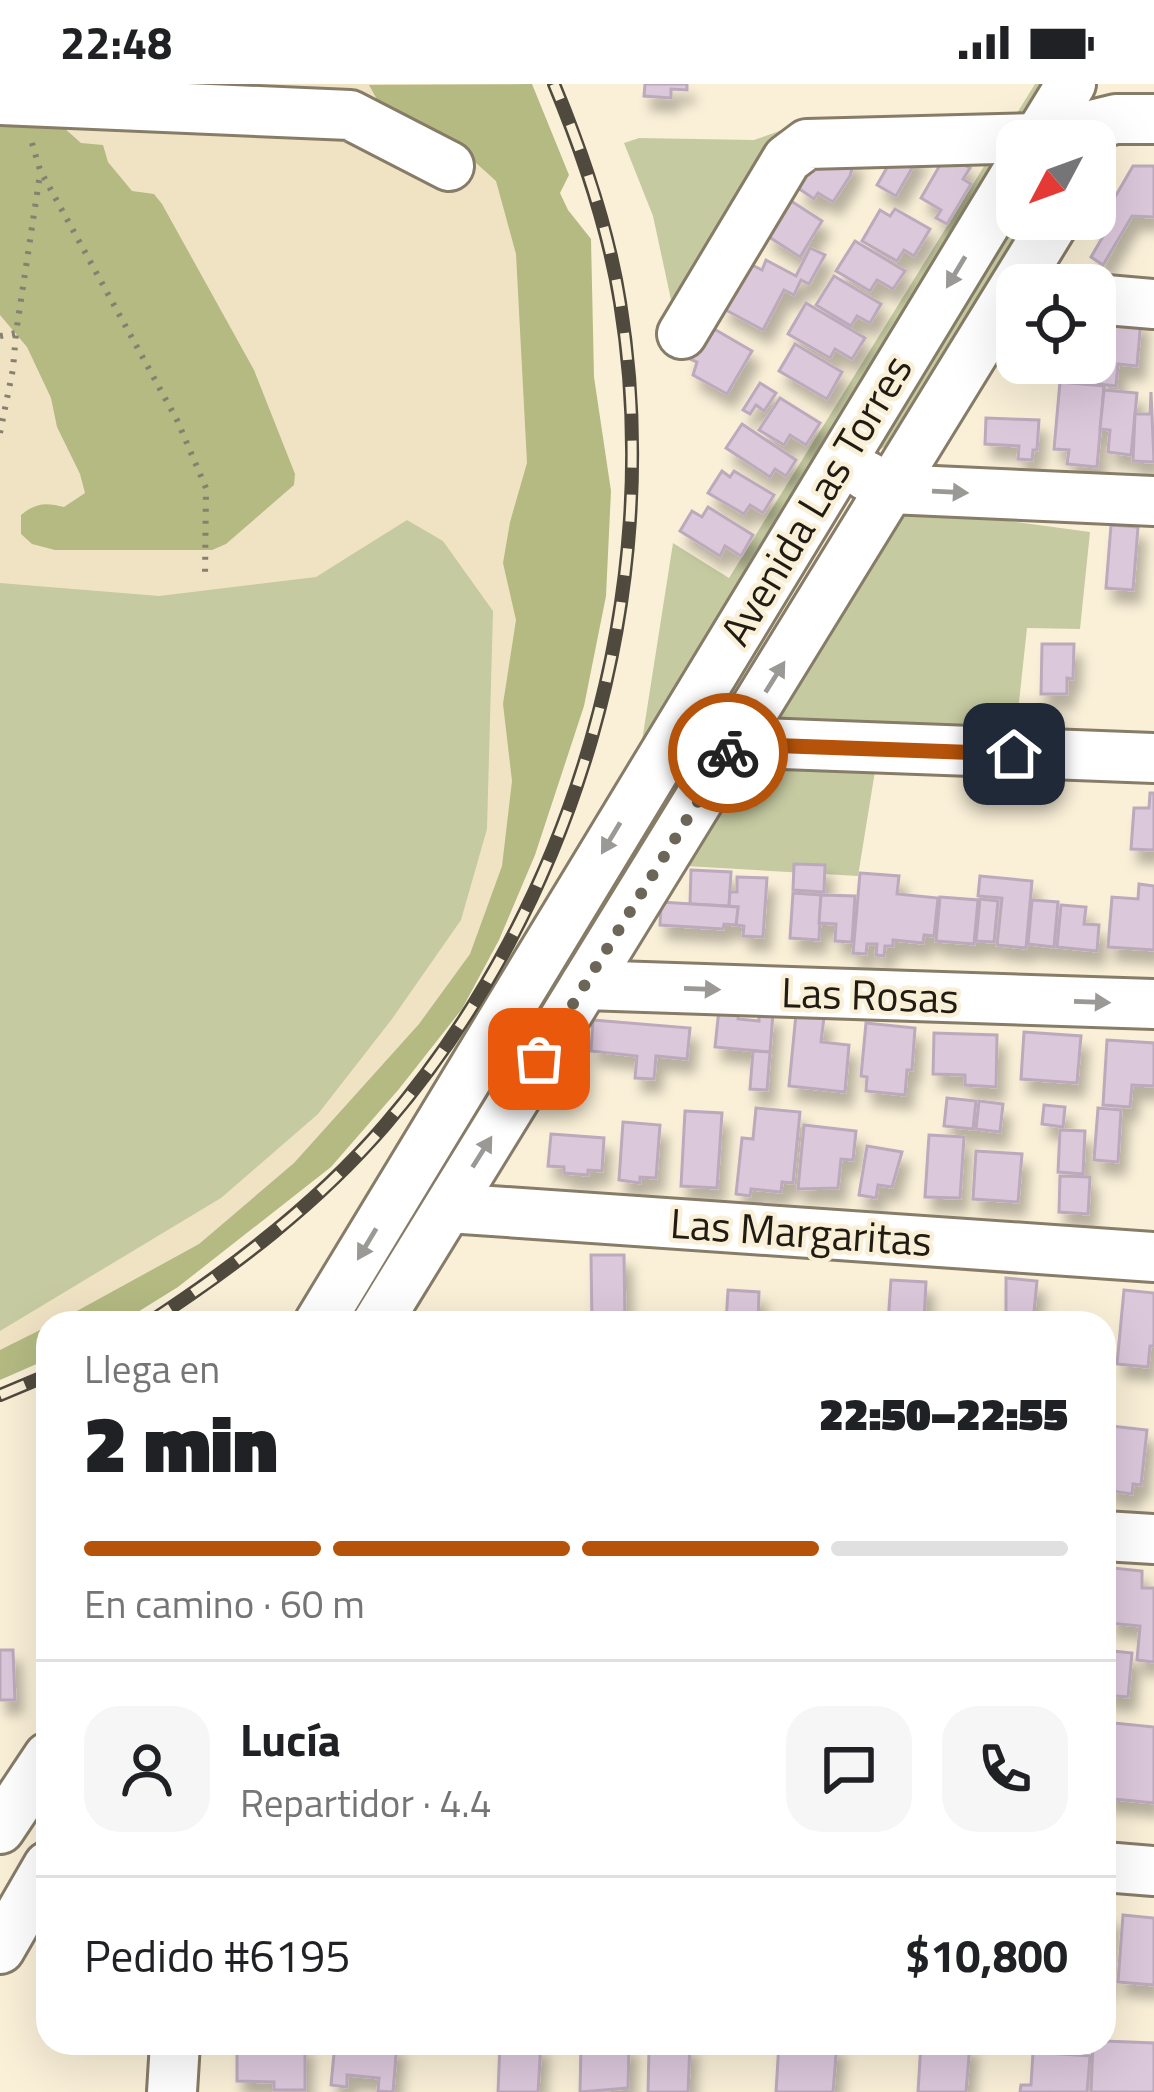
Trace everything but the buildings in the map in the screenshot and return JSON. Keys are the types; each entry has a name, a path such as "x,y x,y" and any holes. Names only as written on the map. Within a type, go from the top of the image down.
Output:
{"street":[{"name":"Avenida Las Torres","path":"1049,120 1071,84"},
{"path":"9,100 350,115 449,166"},
{"path":"682,334 787,159 807,144 996,149"},
{"name":"Avenida Las Torres","path":"326,1311 996,206"},
{"path":"1116,301 1154,304"},
{"name":"Avenida Las Torres","path":"384,1311 996,321"},
{"path":"840,461 890,489 1154,501"},
{"path":"671,737 733,744 1154,758"},
{"name":"Las Rosas","path":"585,985 1154,1004"},
{"name":"Las Margaritas","path":"448,1208 1154,1257"},
{"path":"1116,1537 1154,1539"},
{"path":"16,1810 36,1777"},
{"path":"1116,1868 1154,1870"},
{"path":"0,1949 36,1887"},
{"path":"172,2092 174,2055"}],"path":[{"path":"9,100 40,170 177,420 206,488 205,577"},
{"path":"0,433 40,170"},
{"path":"0,336 16,333"}],"shaded area":[{"path":"0,84 505,84 592,471 483,952 324,1155 110,1311 36,1311 36,1348 0,1363"}],"green space":[{"path":"532,84 569,175 560,193 591,239 594,377 611,491 606,596 584,706 535,855 499,940 462,1009 399,1089 331,1167 178,1287 139,1311 77,1311 199,1244 294,1163 419,1024 470,954 502,866 512,781 503,704 516,620 503,563 527,463 516,254 496,181 455,144 380,105 369,85"},
{"path":"1035,84 1048,84 1026,120 1013,120"},
{"path":"55,120 81,143 103,145 108,162 132,191 154,194 162,204 254,370 295,474 294,485 226,544 212,550 55,550 32,544 21,534 21,515 26,511 41,505 64,507 85,493 27,347 0,315 0,121"},
{"path":"782,130 673,309 653,216 624,143 639,138 754,140"},
{"path":"996,147 996,170 639,760 673,543 729,578"},
{"path":"996,221 996,240 1014,240 888,445 877,451 867,445"},
{"path":"898,506 1090,532 1080,629 1027,628 1016,730 882,728 858,876 686,866"},
{"path":"407,520 443,541 493,611 487,829 461,920 318,1114 221,1198 0,1331 0,583 159,596 316,577"},
{"path":"36,1332 36,1364 0,1380 0,1350"}],"railway":[{"path":"165,1311 243,1256 332,1181 385,1125 452,1038 508,944 555,844 591,739 616,631 630,521 631,411 609,246 554,84"},
{"path":"0,1395 36,1380"}],"way so far":[{"path":"539,1059 728,753"}],"route":[{"path":"728,753 733,744 1014,754"}]}
